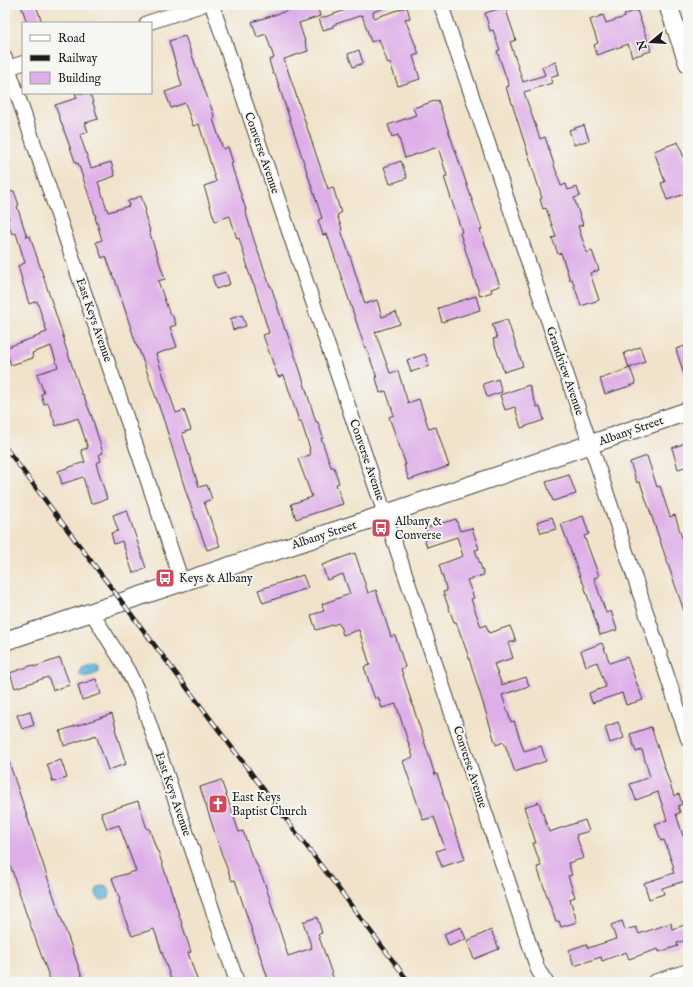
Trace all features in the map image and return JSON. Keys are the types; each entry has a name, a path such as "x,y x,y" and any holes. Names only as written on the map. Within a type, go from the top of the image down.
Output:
{"street":[{"path":"150,22 202,5"},
{"name":"Converse Avenue","path":"212,5 386,514 538,970 546,982"},
{"name":"Grandview Avenue","path":"441,5 590,444 688,739"},
{"path":"668,5 688,63"},
{"path":"6,65 22,64"},
{"name":"East Keys Avenue","path":"6,65 182,582"},
{"name":"Albany Street","path":"5,641 386,514 688,411"},
{"name":"East Keys Avenue","path":"92,613 128,670 140,696 237,982"},
{"path":"654,982 688,971"}],"water":[{"path":"92,663 96,664 98,667 98,672 87,677 80,675 79,672 81,667"},
{"path":"100,886 106,886 110,890 110,896 106,900 100,900 96,896 96,890"}],"building":[{"path":"21,5 36,5 42,22 27,22"},
{"path":"305,5 317,5 320,16 299,23 308,51 284,59 328,189 333,187 341,213 337,215 342,229 341,230 365,304 377,300 382,317 396,312 400,324 375,332 390,373 398,371 408,403 419,399 429,429 436,427 449,466 409,480 404,465 406,465 389,417 394,415 386,391 380,393 377,378 366,347 365,348 327,234 323,235 318,220 322,218 275,74 273,74 269,60 274,58 266,34 257,37 252,22"},
{"path":"354,5 387,5 387,7 373,12 374,18 407,7 410,18 405,19 419,54 413,56 420,79 398,86 390,63 388,64 379,39 371,42 362,15 323,30 319,19 343,11 342,9"},
{"path":"505,7 516,40 510,42 523,82 545,75 542,67 556,62 559,74 550,77 552,83 524,92 540,139 545,137 561,186 566,184 568,190 577,187 580,196 574,198 583,225 578,226 587,253 592,251 599,270 590,273 599,300 581,306 561,253 558,254 552,238 556,237 546,208 543,209 540,199 542,198 506,87 509,86 497,51 500,50 493,30 490,31 485,13"},
{"path":"637,10 651,51 632,57 628,44 597,55 594,45 598,43 590,20 603,15 606,23 625,17 624,15"},
{"path":"185,36 215,118 213,119 223,149 228,147 233,163 231,164 254,240 300,370 316,422 318,422 323,438 321,438 331,467 334,467 339,483 336,484 343,504 296,519 291,504 312,497 298,459 310,455 310,449 284,375 278,377 263,335 269,333 239,238 237,239 230,216 215,221 204,186 216,182 199,124 193,126 185,103 171,108 165,92 182,86 169,41"},
{"path":"359,50 363,63 353,67 348,54"},
{"path":"75,94 90,94 98,119 85,123 88,132 80,135 91,168 111,162 115,176 98,182 108,212 129,206 128,201 141,196 146,211 144,212 149,231 165,279 158,281 170,315 172,314 176,325 170,327 177,347 156,354 176,413 184,410 191,430 182,433 199,487 207,485 212,499 204,502 220,546 207,550 186,492 164,421 137,347 115,279 106,256 102,258 96,242 102,240 96,217 78,163 76,164 55,105 77,98"},
{"path":"438,100 482,229 480,230 500,286 491,289 492,292 480,296 460,233 462,232 444,177 447,176 438,147 405,158 398,135 392,137 388,125 416,115 413,108"},
{"path":"584,125 589,140 574,145 569,130"},
{"path":"678,142 688,169 688,193 667,200 661,183 665,182 654,151"},
{"path":"401,161 407,178 390,184 384,167"},
{"path":"14,191 27,237 30,236 64,342 82,395 83,394 92,417 103,453 99,454 101,461 96,463 107,499 91,504 83,477 62,484 58,471 85,462 81,450 88,448 78,418 56,426 48,403 44,404 41,394 44,393 37,374 58,367 51,346 32,353 33,358 11,365 5,348 47,332 37,301 29,304 18,266 25,263 16,233 12,234 7,220 9,219 5,208 5,194"},
{"path":"226,272 230,284 216,289 212,276"},
{"path":"476,296 480,310 442,322 438,308"},
{"path":"242,315 246,326 233,330 230,319"},
{"path":"507,319 523,366 504,372 493,339 497,338 492,324"},
{"path":"688,345 688,380 686,381 676,349"},
{"path":"640,347 645,362 629,368 624,353"},
{"path":"425,354 429,366 411,372 407,360"},
{"path":"630,368 636,384 605,394 600,379"},
{"path":"498,379 502,392 487,397 483,384"},
{"path":"529,385 537,407 540,407 544,420 521,428 515,407 505,410 500,395"},
{"path":"688,442 688,466 678,469 672,448"},
{"path":"647,456 657,487 660,486 670,517 675,515 682,538 688,536 688,617 686,617 640,482 637,483 630,462"},
{"path":"569,475 576,494 553,501 546,482"},
{"path":"127,510 146,568 133,573 122,541 114,544 111,533 118,531 113,515"},
{"path":"583,516 589,534 584,536 599,576 594,578 606,613 611,611 617,630 600,635 583,582 561,524"},
{"path":"552,517 556,529 541,533 537,522"},
{"path":"456,519 460,531 472,528 479,549 475,550 484,575 467,580 474,598 471,599 481,627 486,625 489,633 510,626 516,641 508,643 513,658 494,664 502,685 526,677 529,686 502,695 511,722 514,721 524,751 541,746 546,761 515,772 504,742 496,745 467,652 443,592 447,591 439,565 463,556 457,537 427,547 423,535 428,534 426,528"},
{"path":"355,553 368,593 376,590 391,637 395,635 405,667 401,669 435,775 437,774 465,859 442,867 436,851 445,848 434,817 423,820 403,761 413,757 396,704 382,708 378,697 375,699 364,667 370,665 359,630 343,635 339,623 316,630 311,615 324,611 322,604 350,594 343,574 327,580 322,565"},
{"path":"303,575 308,588 263,603 258,590"},
{"path":"602,643 610,663 627,657 643,700 626,705 622,693 592,703 589,693 606,687 597,662 586,666 581,651"},
{"path":"60,658 70,685 53,690 48,677 15,688 10,673"},
{"path":"96,679 101,694 82,700 78,685"},
{"path":"30,711 34,725 22,729 17,715"},
{"path":"112,714 126,764 108,770 96,735 64,746 60,731"},
{"path":"618,722 624,738 610,743 605,727"},
{"path":"651,727 674,796 679,794 682,804 678,806 680,813 676,814 683,836 688,834 688,880 662,888 664,894 649,899 644,883 674,873 672,868 674,868 664,840 661,841 655,824 667,820 658,792 636,800 630,784 650,777 642,750 636,752 630,734"},
{"path":"5,756 7,756 84,982 51,982 26,913 5,849"},
{"path":"61,760 67,778 53,782 47,764"},
{"path":"221,780 239,832 243,831 252,857 253,856 265,884 288,956 312,948 303,922 317,917 322,933 318,934 334,980 326,982 269,982 235,880 232,881 222,855 200,787"},
{"path":"138,801 147,829 149,828 158,851 173,896 191,952 188,953 198,982 172,982 154,929 132,936 123,914 120,900 112,878 136,871 119,825 107,829 101,813"},
{"path":"539,802 549,832 585,820 589,831 576,835 584,858 568,863 572,875 568,876 575,897 570,899 577,922 561,927 559,921 556,922 537,867 541,866 533,843 536,843 524,807"},
{"path":"622,921 625,930 636,927 639,934 671,923 672,929 688,924 688,939 677,943 678,946 659,952 658,949 629,959 626,952 602,961 601,957 574,966 569,950 586,944 588,948 616,939 611,925"},
{"path":"461,927 466,939 449,946 444,934"},
{"path":"491,930 499,949 474,959 467,941"}],"railway":[{"path":"5,447 409,982"}],"place":[{"name":"Albany & Converse","path":"381,528"},
{"name":"Keys & Albany","path":"165,578"},
{"name":"East Keys Baptist Church","path":"218,804"}]}
